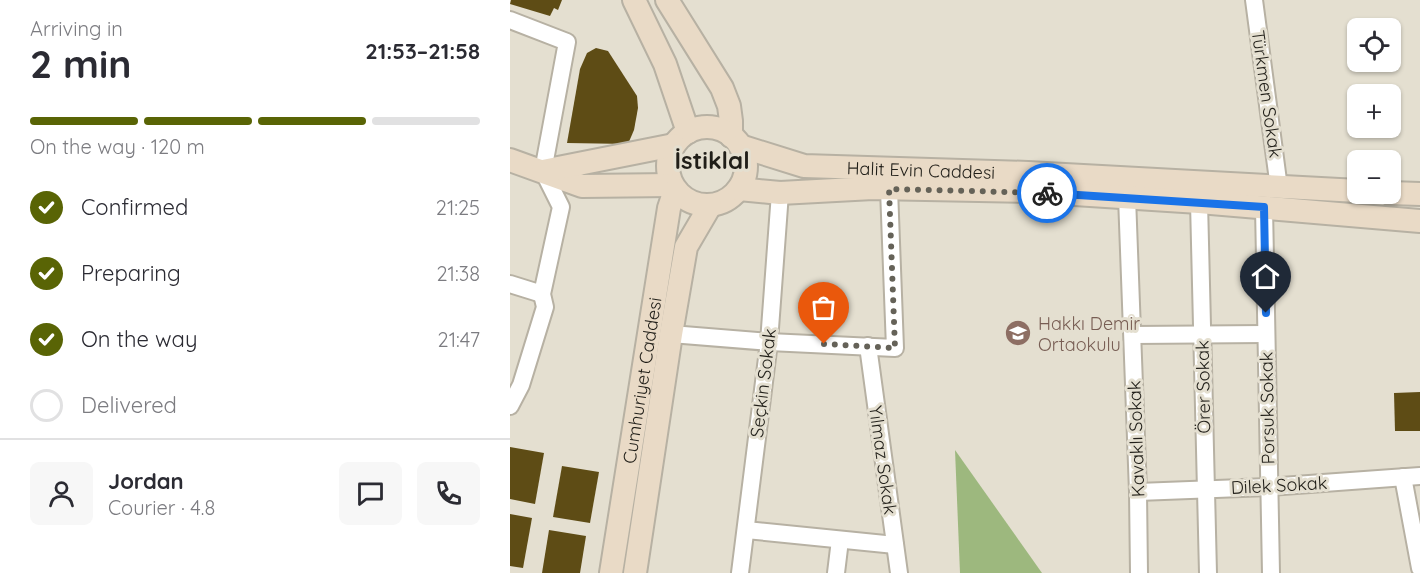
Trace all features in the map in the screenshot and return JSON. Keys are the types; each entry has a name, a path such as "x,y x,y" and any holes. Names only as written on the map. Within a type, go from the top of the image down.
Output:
{"main road":[{"path":"634,0 665,64 681,139 669,155 669,175 674,188 682,197 700,205 710,206 726,201 738,189 745,172 744,154 736,141 729,106 722,88 667,0"},
{"path":"543,171 681,139 699,128 710,127 722,130 736,141"},
{"name":"Halit Evin Caddesi","path":"736,141 804,166 1028,172 1275,201 1420,222"},
{"path":"510,160 582,186 674,188"},
{"name":"Cumhuriyet Caddesi","path":"611,573 674,188"},
{"name":"Halit Evin Caddesi","path":"738,189 780,193 889,189 1028,191 1199,202 1275,201 1347,193"},
{"path":"1401,193 1420,194"},
{"name":"Cumhuriyet Caddesi","path":"635,573 686,247 710,206"}],"street":[{"name":"Türkmen Sokak","path":"1254,0 1275,201"},
{"path":"510,20 567,42 543,171 561,207 542,294 545,307 521,386 512,396"},
{"path":"671,334 769,342 895,348 889,189"},
{"name":"Seçkin Sokak","path":"740,573 769,342 780,193"},
{"name":"Kavaklı Sokak","path":"1127,197 1139,573"},
{"name":"Porsuk Sokak","path":"1271,573 1266,334 1275,201"},
{"name":"Örer Sokak","path":"1199,202 1208,573"},
{"path":"510,284 542,294"},
{"path":"1133,335 1266,334"},
{"name":"Yılmaz Sokak","path":"868,346 899,573"},
{"path":"1412,476 1420,568"},
{"name":"Dilek Sokak","path":"1138,492 1269,487 1412,476"},
{"path":"746,530 895,545"},
{"path":"836,573 840,540"}],"green space":[{"path":"955,450 1042,573 960,573"}],"building":[{"path":"511,0 562,0 558,10 554,8 550,16 510,4"},
{"path":"596,48 608,51 637,96 638,108 634,130 628,144 567,143 580,69 587,53"},
{"path":"1420,392 1420,431 1395,431 1394,393"},
{"path":"510,447 544,453 535,504 510,499"},
{"path":"562,466 599,472 590,523 553,517"},
{"path":"510,514 532,518 523,568 510,566"},
{"path":"549,530 586,536 580,573 542,573"}],"way so far":[{"path":"824,344 895,348 889,189 1047,193"}],"place":[{"name":"Hakkı Demir Ortaokulu","path":"1018,333"}],"district":[{"name":"İstiklal","path":"712,160"}],"route":[{"path":"1047,193 1264,207 1266,313"}]}
